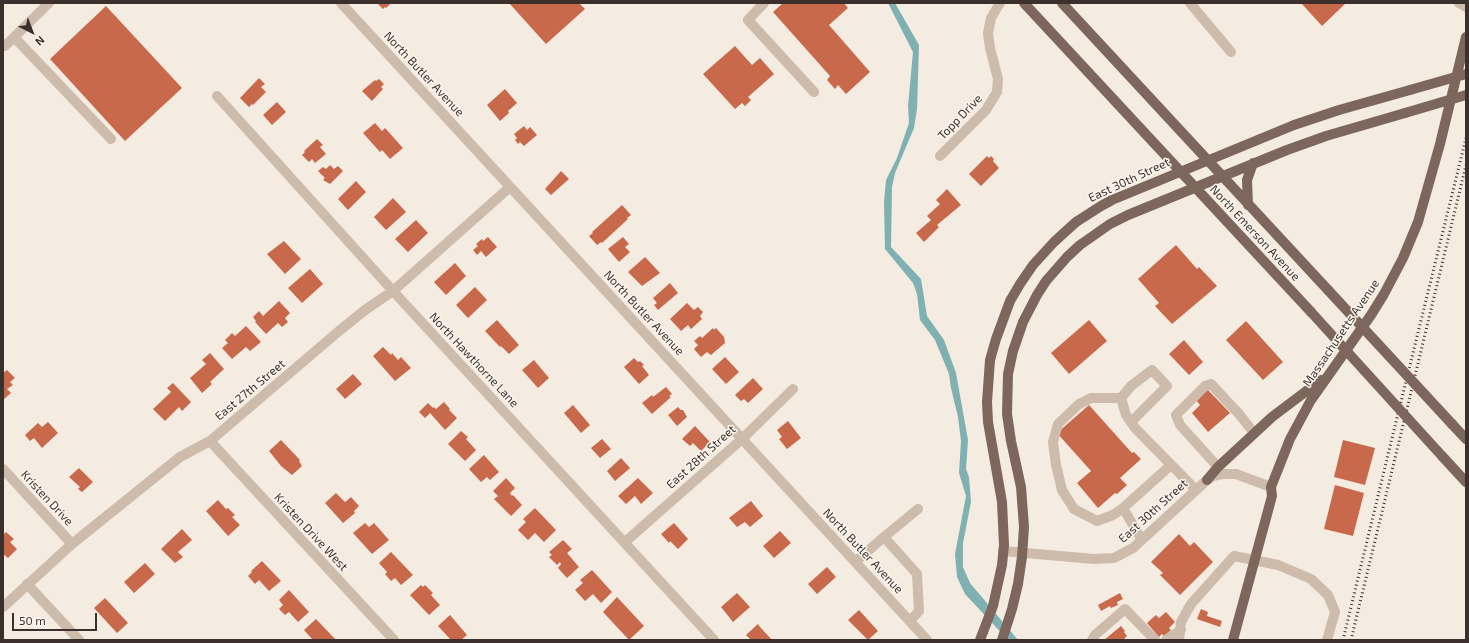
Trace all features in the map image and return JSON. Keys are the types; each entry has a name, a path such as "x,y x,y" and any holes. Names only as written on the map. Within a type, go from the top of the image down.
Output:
{"main road":[{"name":"North Emerson Avenue","path":"1024,3 1194,188 1311,312 1466,482"},
{"name":"North Emerson Avenue","path":"1062,3 1466,439"},
{"name":"Massachusetts Avenue","path":"1233,640 1272,496 1271,487 1288,445 1311,400 1372,315 1403,258 1423,209 1466,37"},
{"name":"East 30th Street","path":"980,640 995,597 1002,565 1004,526 1002,502 991,442 987,402 990,360 1010,301 1033,265 1054,242 1076,222 1101,206 1207,160 1316,117 1466,74"},
{"path":"1002,640 1011,614 1018,584 1023,554 1024,526 1021,487 1009,429 1007,403 1010,364 1023,322 1046,281 1067,257 1080,245 1110,224 1253,163 1326,136 1466,95"},
{"path":"1248,205 1247,180 1253,163"},
{"path":"1207,480 1218,466 1272,417 1331,373"}],"street":[{"path":"3,46 48,3"},
{"name":"North Butler Avenue","path":"341,3 927,640"},
{"path":"764,3 748,20 814,92"},
{"name":"Topp Drive","path":"940,156 986,110 997,92 998,79 990,48 988,33 991,18 1000,3"},
{"path":"1190,3 1231,52"},
{"path":"1459,3 1466,7"},
{"path":"14,37 111,139"},
{"name":"North Hawthorne Lane","path":"217,96 393,291 714,640"},
{"name":"East 27th Street","path":"3,606 72,544 180,457 210,441 339,331 365,310 393,291 510,187"},
{"path":"1121,398 1131,386 1152,370 1167,386 1131,422"},
{"path":"1218,466 1180,425 1176,415 1205,386 1211,384 1239,414 1254,433"},
{"name":"East 28th Street","path":"625,542 742,439 793,389"},
{"path":"1121,398 1092,398 1079,404 1058,424 1053,442 1056,465 1062,490 1074,509 1097,521 1113,515 1123,508 1171,465"},
{"path":"1121,398 1126,415 1131,422 1196,490"},
{"name":"Kristen Drive West","path":"210,441 394,640"},
{"name":"Kristen Drive","path":"3,469 72,544"},
{"name":"East 30th Street","path":"1003,551 1023,554 1094,559 1107,559 1120,556 1133,548 1207,480 1218,475 1228,474 1244,477 1271,487"},
{"path":"1123,508 1142,540"},
{"path":"855,562 918,509"},
{"path":"884,537 916,574 919,610 910,621"},
{"path":"1166,640 1180,635 1181,622 1191,604 1234,556 1278,565 1311,579 1328,595 1335,612 1327,640"},
{"path":"27,584 79,640"},
{"path":"1092,640 1095,634 1125,609 1155,640"}],"water":[{"path":"888,3 895,3 919,45 917,109 914,128 895,173 892,187 891,247 921,279 927,316 944,340 956,373 968,440 966,469 969,477 971,502 963,543 963,567 970,583 1018,640 1008,640 965,594 957,577 955,554 966,496 959,473 961,441 958,417 949,374 935,340 920,320 917,294 913,283 885,249 884,202 886,180 897,158 909,123 908,106 913,52"}],"building":[{"path":"377,3 391,3 383,9"},
{"path":"509,3 579,3 585,9 546,44"},
{"path":"783,3 844,3 848,8 829,25 870,72 846,94 838,85 835,89 827,80 830,76 773,12"},
{"path":"1301,3 1346,3 1322,26"},
{"path":"106,6 182,88 125,141 50,59"},
{"path":"735,46 752,65 760,58 774,74 748,97 751,100 745,106 742,103 735,109 703,74"},
{"path":"259,78 265,84 261,87 266,92 249,107 240,98"},
{"path":"379,79 384,84 381,87 383,89 372,101 362,91 375,80 376,81"},
{"path":"505,89 517,103 500,121 487,105"},
{"path":"277,102 286,112 272,125 263,115"},
{"path":"375,123 382,131 385,128 403,148 390,159 382,150 380,152 363,133"},
{"path":"524,126 527,130 530,127 537,135 524,146 520,142 518,144 515,140 517,138 514,134"},
{"path":"317,139 323,145 320,147 326,154 315,163 312,159 309,162 302,155 305,152 304,151"},
{"path":"987,156 989,158 991,156 994,159 993,161 999,168 981,186 969,174"},
{"path":"330,165 334,169 338,166 343,171 330,184 323,180 325,178 318,171 323,167 326,169"},
{"path":"561,171 569,179 551,195 545,189"},
{"path":"356,181 366,192 348,210 338,199"},
{"path":"947,189 961,205 937,225 939,227 924,242 916,233 931,220 927,216 940,204 936,200"},
{"path":"393,198 406,212 386,230 374,217"},
{"path":"622,205 631,215 602,243 601,242 597,245 589,236"},
{"path":"416,220 428,233 408,252 395,239"},
{"path":"488,237 497,247 486,257 481,251 477,255 473,250 478,246 476,244 482,239 483,241"},
{"path":"623,237 629,244 625,247 630,252 619,262 608,249"},
{"path":"284,241 301,259 285,274 267,254"},
{"path":"1176,245 1197,269 1199,267 1217,286 1172,324 1155,306 1159,303 1138,279"},
{"path":"645,257 660,273 642,286 628,272"},
{"path":"455,263 466,276 446,295 434,282"},
{"path":"310,269 323,284 302,303 288,288"},
{"path":"670,283 678,293 658,310 654,305 657,303 653,298"},
{"path":"475,287 487,300 468,318 456,305"},
{"path":"279,301 290,313 285,318 288,322 282,327 278,323 266,334 255,322 256,321 253,317 259,311 263,316"},
{"path":"687,303 694,310 698,307 703,312 700,316 702,319 691,329 688,325 681,331 670,319"},
{"path":"497,320 519,345 509,354 485,331"},
{"path":"1089,320 1107,341 1069,374 1051,353"},
{"path":"1246,321 1283,362 1263,380 1226,340"},
{"path":"246,326 261,342 250,351 246,347 232,359 222,348 228,343 225,340 232,333 235,336"},
{"path":"713,328 714,330 716,328 724,337 725,343 711,355 707,352 701,357 694,349 698,345 694,341 700,336 702,338"},
{"path":"1184,340 1203,362 1189,375 1169,354"},
{"path":"383,347 391,355 392,353 398,360 401,357 411,368 395,381 373,356"},
{"path":"210,353 224,369 210,382 212,384 202,393 190,378 206,364 202,360"},
{"path":"725,357 739,372 726,384 712,369"},
{"path":"634,358 644,365 642,366 649,375 639,384 624,367"},
{"path":"534,360 549,378 538,388 522,370"},
{"path":"7,370 15,378 10,382 13,385 7,389 11,393 3,400 3,373"},
{"path":"353,374 362,384 345,399 336,389"},
{"path":"753,378 763,389 748,403 744,399 741,401 735,395"},
{"path":"173,383 191,402 182,411 179,407 165,421 153,409 171,392 167,388"},
{"path":"666,387 672,394 669,396 671,397 652,414 642,403"},
{"path":"1208,390 1230,413 1208,432 1192,413 1200,405 1196,400"},
{"path":"444,402 457,418 445,430 430,413 425,418 419,412 428,403 436,409"},
{"path":"573,405 590,425 581,433 564,413"},
{"path":"1089,405 1132,453 1134,452 1141,459 1120,478 1127,485 1098,508 1077,483 1091,471 1057,433"},
{"path":"678,407 683,410 687,417 677,426 668,415"},
{"path":"788,421 801,438 787,449 779,439 782,437 777,430"},
{"path":"48,422 58,433 42,448 34,438 30,441 25,435 38,423 42,427"},
{"path":"695,426 710,442 701,451 693,443 690,446 682,439"},
{"path":"461,431 468,437 466,439 476,450 465,461 448,444"},
{"path":"602,439 611,449 600,458 591,448"},
{"path":"281,440 300,460 299,461 302,466 292,475 281,466 269,451"},
{"path":"1343,440 1375,448 1365,485 1334,477"},
{"path":"484,455 499,472 490,480 487,477 481,482 469,469"},
{"path":"621,458 630,468 615,481 607,471"},
{"path":"79,468 93,482 82,492 78,489 80,487 69,477"},
{"path":"506,478 515,488 510,493 522,505 511,516 494,499 498,496 493,491"},
{"path":"638,478 653,493 641,504 635,496 626,504 618,496"},
{"path":"1335,485 1364,493 1353,536 1324,529"},
{"path":"336,493 345,502 351,497 359,506 354,511 355,513 343,523 325,503"},
{"path":"218,500 226,509 228,508 235,515 232,517 240,525 228,536 206,511"},
{"path":"751,501 763,516 750,527 745,522 737,527 729,518"},
{"path":"535,508 556,530 544,542 535,533 528,540 518,530 526,522 523,519"},
{"path":"365,523 369,527 374,523 389,540 372,554 353,533"},
{"path":"674,523 688,539 678,549 670,541 669,543 661,534"},
{"path":"182,529 192,540 178,552 183,557 175,563 161,549"},
{"path":"780,531 791,543 774,558 763,546"},
{"path":"6,532 14,539 10,542 17,549 8,558 3,554 3,535"},
{"path":"1179,534 1190,546 1194,542 1213,562 1180,595 1160,575 1163,573 1151,562"},
{"path":"563,540 572,549 567,553 579,567 567,578 558,568 561,564 560,562 557,565 549,557 552,555 549,552"},
{"path":"391,552 413,575 401,585 395,578 391,581 385,574 387,572 379,563"},
{"path":"262,561 281,581 269,591 259,580 255,584 248,576 252,572 251,571"},
{"path":"145,563 155,574 134,593 124,582"},
{"path":"827,567 836,577 817,594 808,584"},
{"path":"592,570 612,592 601,603 593,594 585,601 575,590 583,583 580,580"},
{"path":"421,585 423,587 425,585 433,593 431,595 440,605 429,615 410,595"},
{"path":"289,590 309,612 298,622 289,612 285,615 279,609 283,605 279,600"},
{"path":"737,593 750,607 733,622 721,607"},
{"path":"1120,593 1123,599 1117,602 1118,605 1111,608 1110,606 1101,611 1098,605"},
{"path":"617,597 644,626 629,640 603,612"},
{"path":"105,598 128,623 117,633 94,608"},
{"path":"1201,609 1208,612 1207,616 1222,621 1220,627 1197,619"},
{"path":"859,610 878,631 868,640 848,620"},
{"path":"1166,612 1175,622 1169,628 1171,630 1164,636 1162,634 1159,637 1147,623 1156,615 1159,618"},
{"path":"450,615 467,635 461,640 451,640 438,626"},
{"path":"316,619 336,640 313,640 304,630"},
{"path":"758,624 772,640 751,640 746,635"},
{"path":"1121,626 1127,636 1123,640 1104,640"}],"railway":[{"path":"1343,640 1466,138"},
{"path":"1351,640 1466,165"}]}
